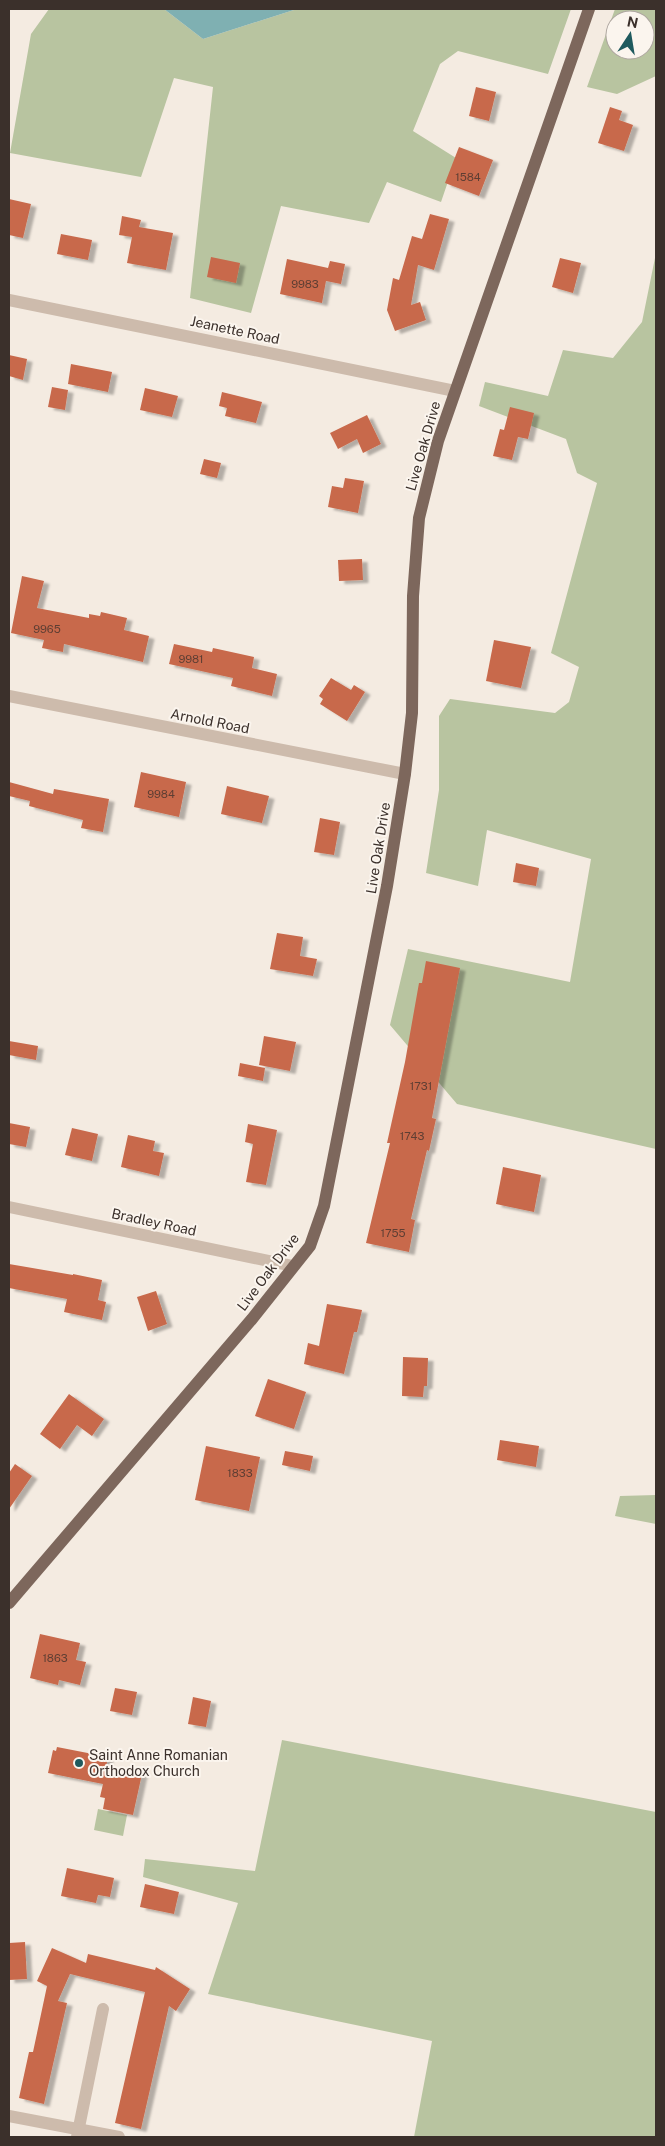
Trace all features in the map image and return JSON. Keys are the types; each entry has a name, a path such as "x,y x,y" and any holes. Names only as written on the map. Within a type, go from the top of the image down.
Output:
{"main road":[{"name":"Live Oak Drive","path":"9,1603 252,1319 310,1246 324,1206 387,886 405,774 412,713 413,596 419,518 438,441 589,9"}],"street":[{"name":"Jeanette Road","path":"9,300 455,391"},
{"name":"Arnold Road","path":"9,696 405,774"},
{"name":"Bradley Road","path":"9,1207 293,1266"},
{"path":"77,2133 103,2010"},
{"path":"9,2116 77,2133 119,2137"}],"green space":[{"path":"49,9 164,9 203,39 297,9 571,9 548,74 458,51 440,64 413,131 456,158 441,202 387,182 369,223 281,206 251,313 190,298 213,87 174,78 141,177 10,153 31,34"},
{"path":"615,9 656,9 656,76 617,94 587,87 605,37 605,60 655,60 655,10"},
{"path":"656,253 656,1149 457,1104 390,1025 408,949 570,982 591,859 487,830 478,886 426,873 439,790 439,716 450,699 555,713 569,702 579,667 551,653 597,483 577,473 566,439 479,406 485,382 548,396 563,350 613,358 642,322"},
{"path":"656,1495 656,1524 615,1516 620,1496"},
{"path":"282,1740 656,1812 656,2137 414,2137 432,2041 208,1994 238,1903 143,1877 145,1859 255,1871"},
{"path":"98,1809 127,1815 123,1836 94,1830"}],"water":[{"path":"164,9 297,9 203,39"}],"building":[{"path":"476,87 496,92 489,121 469,116"},
{"path":"610,107 622,111 619,120 633,125 624,151 598,143"},
{"path":"459,147 493,160 479,196 445,183"},
{"path":"9,199 31,204 23,238 9,235"},
{"path":"430,214 449,219 434,270 418,265 411,305 420,302 426,320 395,331 387,310 393,278 399,280 412,236 422,239"},
{"path":"122,216 141,220 139,227 173,233 166,270 127,263 132,237 119,235"},
{"path":"61,234 92,240 88,260 57,254"},
{"path":"211,257 240,263 236,283 207,277"},
{"path":"560,258 581,263 573,293 552,287"},
{"path":"287,259 328,268 330,261 345,264 341,284 326,281 322,303 280,294"},
{"path":"9,355 27,359 23,380 9,376"},
{"path":"71,364 112,372 108,392 68,384"},
{"path":"52,387 68,390 65,410 48,407"},
{"path":"145,388 178,396 172,417 140,410"},
{"path":"222,392 262,402 256,423 225,416 227,408 219,406"},
{"path":"510,407 534,413 528,439 518,437 512,460 493,456 500,429 504,430"},
{"path":"367,415 381,444 363,453 357,439 338,449 330,433"},
{"path":"204,459 221,463 217,478 200,474"},
{"path":"345,478 364,481 358,513 328,507 332,486 343,488"},
{"path":"362,559 363,580 339,581 338,560"},
{"path":"22,576 44,581 37,608 89,618 89,614 100,616 101,612 127,618 124,630 149,636 143,662 64,644 63,652 42,648 44,640 11,633"},
{"path":"494,640 531,647 521,688 486,681"},
{"path":"174,644 212,652 213,648 254,657 252,668 277,674 272,696 231,686 233,678 169,664"},
{"path":"331,678 351,690 354,685 365,692 347,721 320,704 323,699 319,696"},
{"path":"141,772 186,782 179,817 134,807"},
{"path":"9,782 53,794 54,789 109,799 103,832 81,828 83,820 29,806 30,801 9,796"},
{"path":"227,786 269,796 262,823 221,814"},
{"path":"320,818 340,822 334,855 314,852"},
{"path":"516,863 539,868 536,886 513,882"},
{"path":"277,933 303,937 300,956 317,959 313,976 270,969"},
{"path":"426,961 460,968 432,1118 436,1119 411,1219 415,1220 409,1252 366,1243 390,1143 387,1143 405,1062 419,983 422,983"},
{"path":"264,1036 296,1042 290,1071 259,1065"},
{"path":"9,1041 38,1046 36,1060 9,1055"},
{"path":"240,1063 265,1068 263,1081 238,1076"},
{"path":"9,1123 30,1127 26,1147 9,1144"},
{"path":"248,1124 277,1130 266,1185 246,1182 253,1144 245,1142"},
{"path":"72,1128 98,1134 92,1161 65,1155"},
{"path":"128,1135 155,1141 153,1151 164,1153 159,1176 121,1167"},
{"path":"503,1167 541,1175 534,1212 496,1204"},
{"path":"9,1264 102,1280 98,1300 106,1302 102,1320 64,1312 67,1299 9,1288"},
{"path":"156,1291 167,1324 148,1331 137,1297"},
{"path":"327,1304 362,1310 357,1332 354,1332 344,1374 304,1364 308,1343 319,1346"},
{"path":"403,1357 428,1358 427,1386 424,1386 423,1397 402,1396"},
{"path":"268,1379 306,1392 294,1429 255,1416"},
{"path":"69,1394 104,1419 92,1436 77,1425 60,1449 40,1434"},
{"path":"500,1440 539,1446 536,1467 497,1460"},
{"path":"206,1446 260,1457 249,1511 195,1500"},
{"path":"285,1451 313,1456 310,1471 282,1465"},
{"path":"15,1464 32,1476 9,1509 9,1473"},
{"path":"40,1634 80,1643 76,1660 86,1662 80,1685 59,1680 58,1685 30,1678"},
{"path":"115,1688 137,1692 132,1715 110,1711"},
{"path":"193,1697 211,1701 206,1727 188,1724"},
{"path":"57,1747 108,1757 106,1767 142,1774 133,1815 103,1809 105,1798 100,1797 103,1784 48,1773 53,1750 56,1751"},
{"path":"67,1868 114,1878 110,1897 98,1895 96,1903 61,1896"},
{"path":"145,1884 179,1892 174,1914 140,1907"},
{"path":"25,1942 27,1979 9,1980 9,1943"},
{"path":"52,1948 86,1963 88,1954 155,1970 156,1967 190,1989 176,2011 169,2006 141,2129 115,2123 145,1992 70,1974 58,2001 67,2003 44,2104 19,2098 29,2052 33,2052 47,1986 37,1981"}],"place":[{"name":"Saint Anne Romanian Orthodox Church","path":"79,1763"}]}
